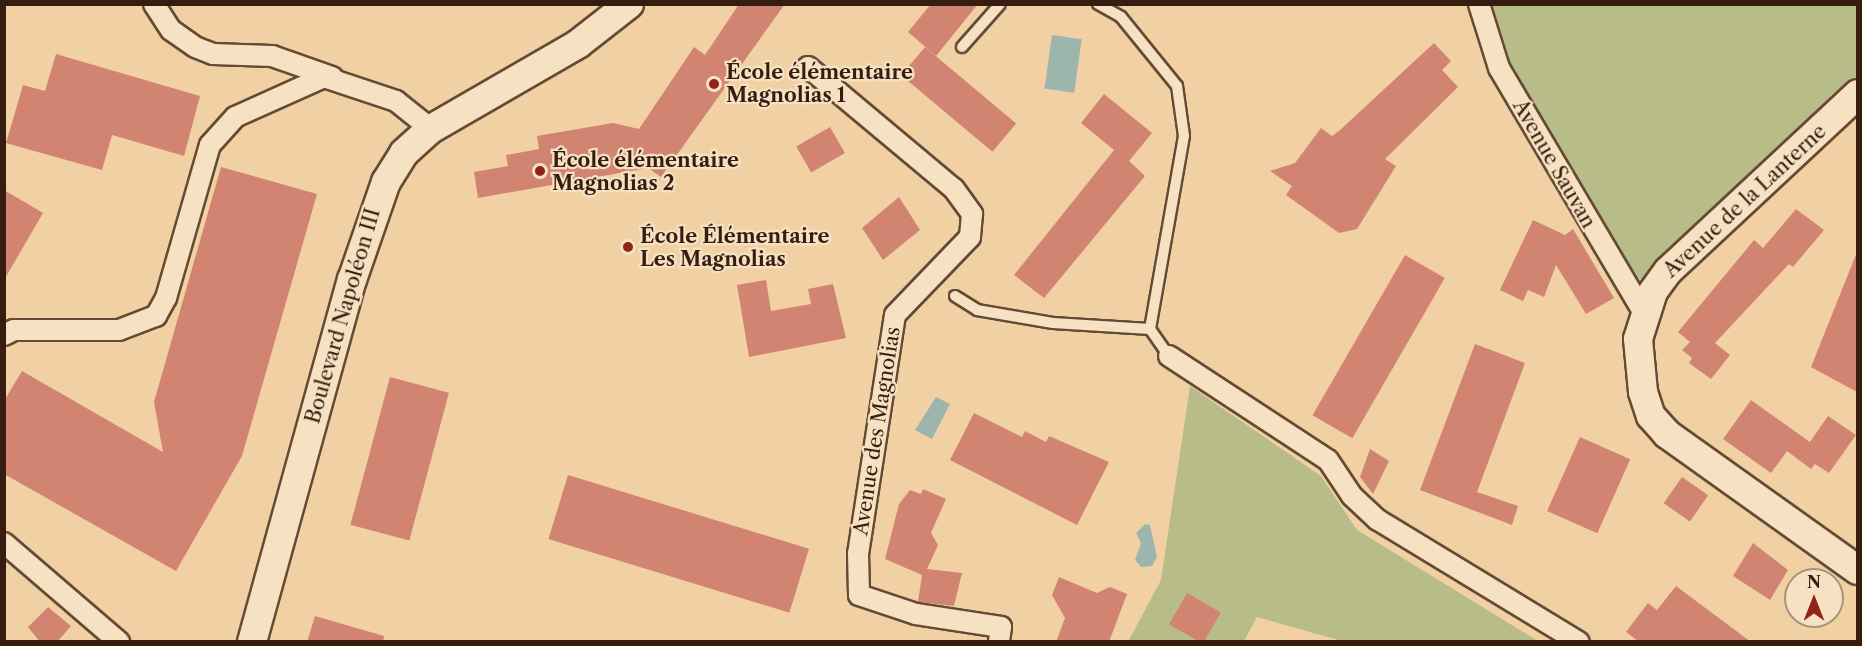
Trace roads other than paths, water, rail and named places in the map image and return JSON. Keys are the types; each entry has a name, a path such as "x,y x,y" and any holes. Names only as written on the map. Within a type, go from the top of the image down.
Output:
{"main road":[{"name":"Boulevard Napoléon III","path":"252,642 374,206 405,153 431,129 578,44 629,4"},
{"name":"Avenue de la Lanterne","path":"1857,94 1668,271 1645,315 1638,365 1651,416 1667,434 1857,570"}],"street":[{"path":"154,4 171,30 195,47 213,54 272,56 335,78 413,110 431,129"},
{"name":"Avenue Sauvan","path":"1479,4 1499,68 1645,315"},
{"name":"Avenue des Magnolias","path":"808,67 954,189 972,214 970,237 895,315 858,553 859,595 916,614 1001,627 999,642"},
{"path":"4,335 14,330 119,330 156,316 166,298 210,145 235,117 315,81 335,78"},
{"path":"1169,356 1328,460 1352,496 1378,520 1579,642"},
{"path":"4,543 119,642"}],"lane":[{"path":"962,47 1000,4"},
{"path":"1098,4 1121,17 1177,86 1184,136 1150,329 1169,356"},
{"path":"955,296 977,310 1053,323 1150,329"}],"water":[{"path":"1052,35 1082,39 1074,93 1044,88"},
{"path":"936,397 950,404 932,439 915,430"},
{"path":"1145,524 1150,525 1157,557 1152,566 1141,567 1135,560 1141,543 1136,533"}],"place":[{"name":"École élémentaire Magnolias 1","path":"714,84"},
{"name":"École élémentaire Magnolias 2","path":"540,171"},
{"name":"École Élémentaire Les Magnolias","path":"628,247"}]}
